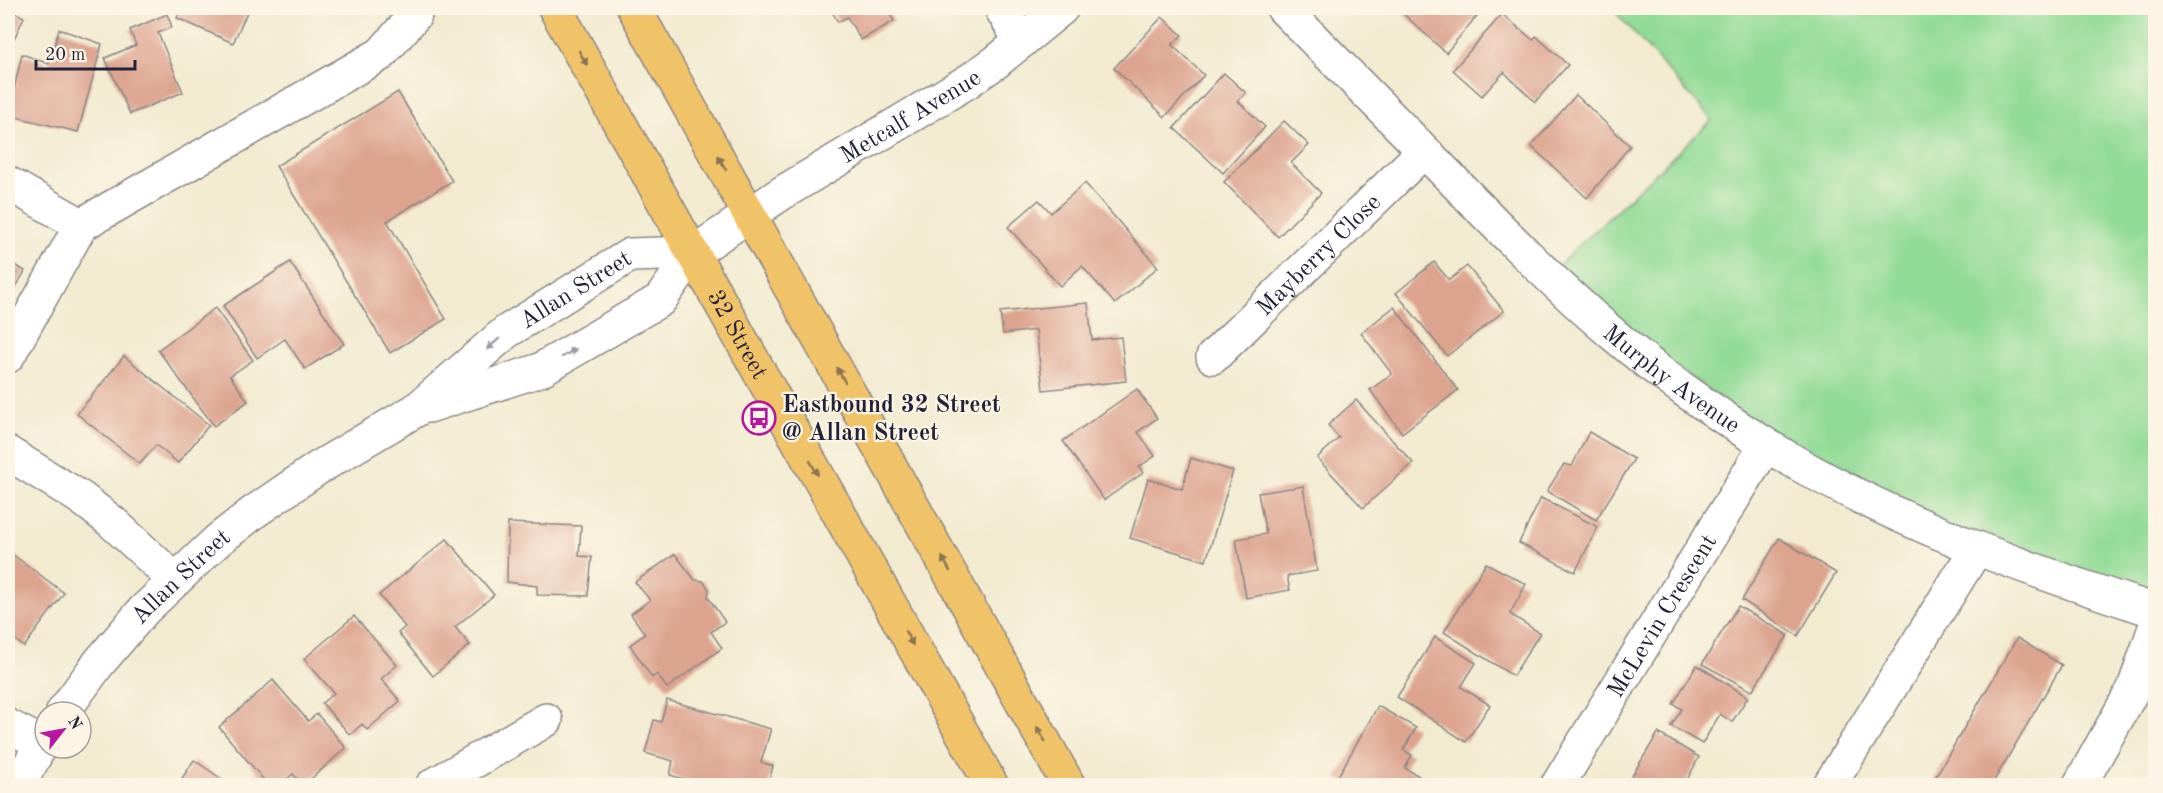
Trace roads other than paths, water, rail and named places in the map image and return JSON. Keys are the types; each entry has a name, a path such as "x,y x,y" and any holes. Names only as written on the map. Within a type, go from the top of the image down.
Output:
{"main road":[{"name":"32 Street","path":"555,8 992,786"},
{"path":"634,8 1069,786"}],"street":[{"path":"8,357 81,225 381,54 415,15 411,8"},
{"path":"1001,8 1021,42"},
{"name":"Metcalf Avenue","path":"693,253 782,193 938,100 996,62 1062,8"},
{"name":"Murphy Avenue","path":"1283,8 1548,275 1615,336 1683,389 1766,445 1858,497 1977,548 2088,589 2156,611"},
{"name":"Mayberry Close","path":"1214,357 1424,151"},
{"path":"8,183 81,225"},
{"name":"Allan Street","path":"72,700 144,610 217,541 286,489 416,410 506,332 630,255 693,253"},
{"name":"Allan Street","path":"416,410 540,370 660,300 693,253"},
{"name":"McLevin Crescent","path":"1557,786 1766,445"},
{"path":"8,453 81,498 112,522 175,580"},
{"path":"1829,786 1977,548"},
{"path":"2084,782 2134,687 2156,625"},
{"path":"432,786 546,720"},
{"path":"8,726 33,736"},
{"path":"18,786 33,759"}],"place":[{"name":"Eastbound 32 Street @ Allan Street","path":"759,418"}]}
